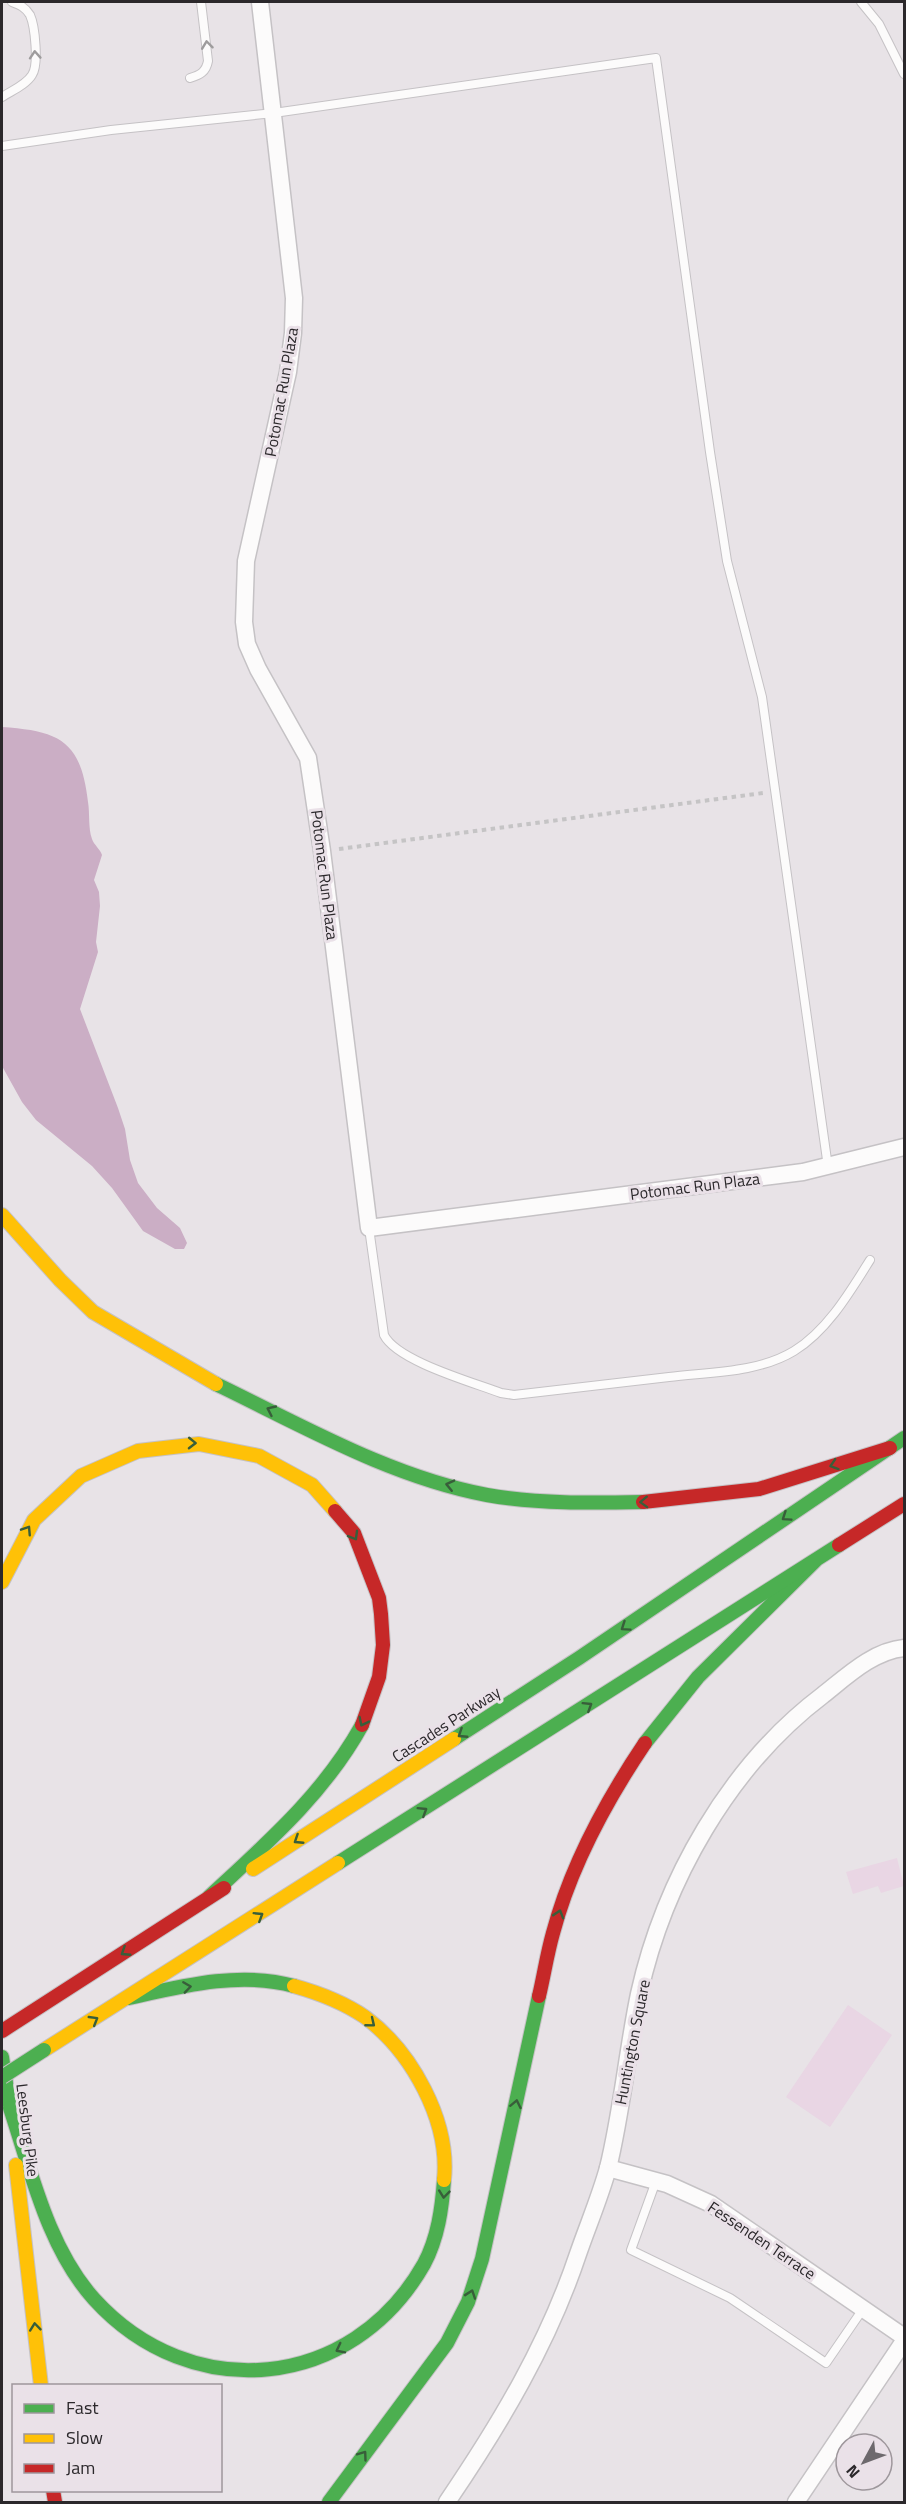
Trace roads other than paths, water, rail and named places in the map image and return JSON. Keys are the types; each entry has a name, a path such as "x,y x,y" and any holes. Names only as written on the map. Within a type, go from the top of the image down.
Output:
{"main road":[{"path":"2,1215 60,1281 93,1312 158,1352 213,1383 377,1461 445,1484 499,1496 578,1503 646,1502 759,1489 890,1448"},
{"name":"Cascades Parkway","path":"2,2031 579,1658 904,1438"},
{"path":"2,1582 13,1555 36,1516 69,1485 107,1461 129,1452 173,1443 218,1445 262,1457 283,1467 319,1493 350,1527 370,1568 382,1611 382,1657 372,1701 348,1749 309,1801 209,1897"},
{"path":"2,2077 815,1562 904,1503"},
{"path":"328,2502 405,2397 435,2362 468,2302 482,2259 553,1933 566,1892 585,1846 624,1775 663,1719 723,1651 815,1562"},
{"path":"10,2108 43,2205 74,2269 93,2298 118,2321 155,2347 175,2357 219,2369 242,2372 287,2368 330,2354 350,2344 387,2316 415,2281 426,2261 441,2218 445,2184 444,2150 433,2106 424,2086 398,2048 365,2017 345,2005 325,1995 282,1982 259,1980 217,1982 129,1998"},
{"name":"Leesburg Pike","path":"2,2057 10,2108 41,2384"}],"street":[{"name":"Potomac Run Plaza","path":"260,2 294,298 293,333 288,372 246,561 244,622 247,644 258,669 308,758 322,851 369,1228 828,1167 904,1147"},
{"name":"Huntington Square","path":"447,2502 506,2413 562,2298 608,2168 639,1993 670,1897 690,1855 710,1821 749,1767 785,1728 856,1669 875,1657 904,1648"},
{"name":"Fessenden Terrace","path":"608,2168 656,2181 711,2204 904,2339"},
{"path":"796,2502 904,2339"}],"lane":[{"path":"2,97 26,82 37,63 31,17 23,6 12,2"},
{"path":"190,78 207,68 201,2"},
{"path":"861,2 879,24 904,74"},
{"path":"2,146 111,130 274,113 656,58 721,520 738,610 762,696 828,1167"},
{"path":"369,1228 384,1335 387,1342 402,1355 501,1393 514,1395 722,1371 779,1358 794,1351 820,1328 839,1306 870,1260"},
{"path":"656,2181 631,2250 730,2298 826,2363 863,2309"}]}
